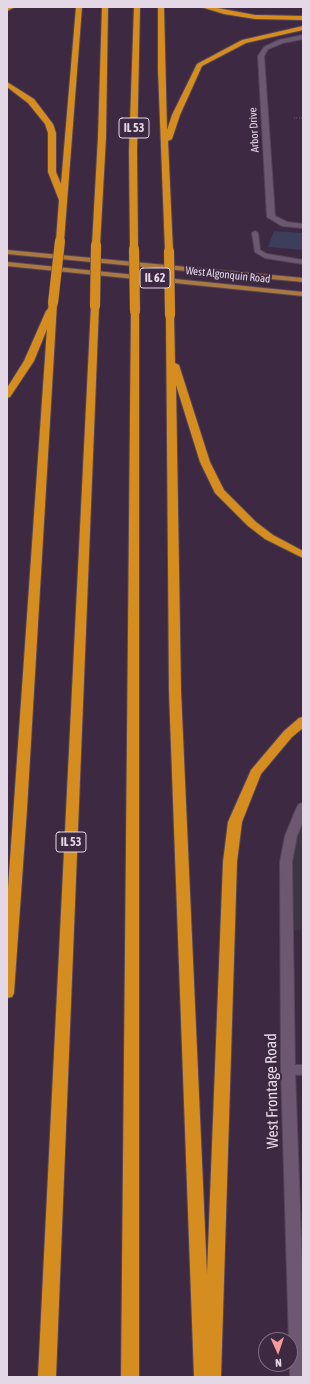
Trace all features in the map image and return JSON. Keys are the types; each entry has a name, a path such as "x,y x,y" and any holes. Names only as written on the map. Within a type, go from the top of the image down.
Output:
{"highway":[{"path":"7,9 12,7"},
{"path":"7,982 21,809 53,303 64,201 79,7"},
{"name":"IL 53","path":"47,1377 95,306 96,245 102,137 105,7"},
{"name":"IL 53","path":"130,1377 135,310 133,151 137,7"},
{"name":"IL 53","path":"161,7 161,69 166,148 169,251 175,691 203,1377"},
{"path":"204,7 255,17 303,18"},
{"path":"166,148 176,115 199,65 244,41 303,28"},
{"path":"7,84 32,101 49,124 52,133 52,172 64,201"},
{"path":"7,394 30,361 53,303"},
{"path":"170,352 205,462 219,491 252,524 269,537 303,556"},
{"path":"212,1377 230,862 235,822 255,773 288,734 303,721"}],"main road":[{"name":"West Algonquin Road","path":"7,252 303,280"},
{"name":"West Algonquin Road","path":"7,264 303,294"}],"street":[{"name":"Arbor Drive","path":"303,37 281,41 266,48 261,56 271,217 286,224 303,226"},
{"name":"West Frontage Road","path":"298,1377 288,1070 286,862 291,836 303,807"},
{"path":"288,1070 303,1070"}],"lane":[{"path":"255,233 257,251 265,256 303,262"}],"path":[{"path":"294,118 303,118"}],"shaded area":[{"path":"303,807 303,929 287,932 286,862"}],"building":[{"path":"274,231 303,233 303,250 268,247"}]}
